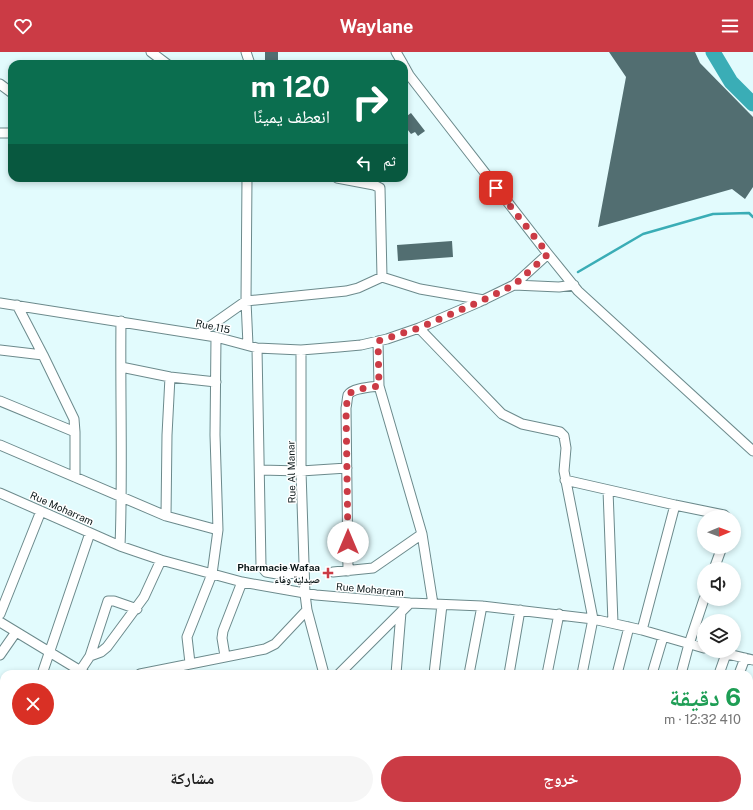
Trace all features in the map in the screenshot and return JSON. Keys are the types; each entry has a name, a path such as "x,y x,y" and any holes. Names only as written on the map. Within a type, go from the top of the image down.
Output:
{"street":[{"path":"151,52 162,60"},
{"path":"408,73 578,291 753,451"},
{"path":"0,84 8,91"},
{"path":"247,182 246,301 248,345"},
{"path":"358,182 374,185 380,188 382,278"},
{"path":"514,285 548,254"},
{"path":"199,334 246,301 346,291 358,288 382,278 420,289 484,300"},
{"path":"514,285 559,287 574,286"},
{"name":"Rue 115","path":"0,303 199,334 257,348 301,350 361,345 378,341 419,328 484,300 514,285"},
{"path":"16,306 43,355 74,419 76,432 75,477"},
{"path":"120,546 122,496 121,321"},
{"path":"419,328 502,414 522,424 563,434 565,441 565,480 593,618 583,670"},
{"path":"190,663 187,637 212,574 218,530 215,435 216,337"},
{"path":"378,341 379,386 422,534 438,604 434,670"},
{"path":"257,348 261,566 266,572 277,574 304,573"},
{"path":"0,350 43,355"},
{"name":"Rue Al Manar","path":"301,350 301,471 305,594 307,610 323,670"},
{"path":"121,367 170,377 216,382"},
{"path":"166,516 167,435 170,377"},
{"path":"348,571 346,408 348,397 351,392 379,386"},
{"path":"0,401 76,432"},
{"path":"0,445 166,516 218,530"},
{"path":"260,470 301,471 347,468"},
{"path":"565,480 700,510"},
{"path":"608,490 613,623"},
{"name":"Rue Moharram","path":"0,494 120,546 161,560 242,582 305,594 410,603 482,606 593,618 642,630 697,646"},
{"path":"642,630 675,505"},
{"path":"0,614 40,511"},
{"path":"43,670 90,533"},
{"path":"333,572 373,568 422,534"},
{"path":"90,656 101,652 107,647 137,609 161,560"},
{"path":"225,656 222,638 223,631 242,582"},
{"path":"84,670 108,602 114,601 137,609"},
{"path":"342,670 410,603"},
{"path":"470,670 482,606"},
{"path":"682,670 702,606"},
{"path":"158,670 265,649 273,646 307,610"},
{"path":"510,670 520,610"},
{"path":"396,670 401,612"},
{"path":"548,670 559,614"},
{"path":"0,622 80,670"},
{"path":"618,670 629,627"},
{"path":"0,655 16,632"},
{"path":"653,670 663,637"},
{"path":"720,670 725,658"},
{"path":"742,670 749,659"}],"building":[{"path":"265,52 278,52 278,60 265,60"},
{"path":"609,52 695,52 700,63 753,117 753,187 745,199 732,189 598,227 626,77"},
{"path":"411,113 425,131 418,136 415,132 411,134 408,130 408,115"},
{"path":"452,241 453,257 398,261 397,245"}],"waterway":[{"path":"713,52 731,82 753,104"},
{"path":"578,272 643,234 713,214 749,213 753,217"}],"place":[{"name":"Pharmacie Wafaa صيدلية وفاء","path":"328,573"}],"route":[{"path":"348,542 346,408 348,397 351,392 379,386 378,341 419,328 514,285 548,254 496,188"}]}
